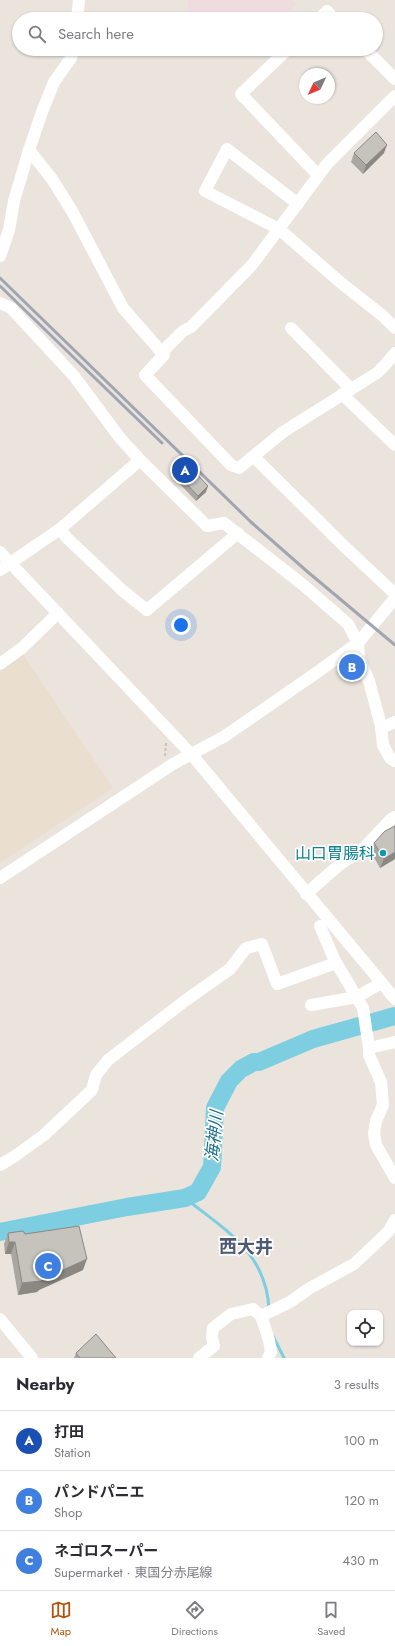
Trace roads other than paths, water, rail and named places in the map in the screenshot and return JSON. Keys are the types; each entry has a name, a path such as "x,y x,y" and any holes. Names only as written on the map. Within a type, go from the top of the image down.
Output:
{"street":[{"path":"78,12 79,0"},
{"path":"0,256 9,230 14,201 29,150 54,82 72,56"},
{"path":"281,56 241,94 318,175"},
{"path":"372,56 395,79"},
{"path":"161,353 183,331 191,327 252,265 327,164 395,96"},
{"path":"298,204 228,149 205,191 279,229 340,282 383,316 395,328"},
{"path":"29,150 52,179 72,211 123,308 164,355 145,375 231,465 239,468 283,432 377,373 395,353"},
{"path":"0,303 12,308 74,376 120,438 140,460 207,526 224,523 302,584 348,624 358,643 358,658 369,681 381,728 383,745 390,758 395,761"},
{"path":"291,328 395,445"},
{"path":"0,878 173,764 225,736 358,643 394,602 345,547 254,457"},
{"path":"5,566 60,529 140,460"},
{"path":"60,529 67,538 123,591 147,610 238,533"},
{"path":"0,552 5,566 58,613 192,755 306,894 395,999"},
{"path":"0,664 22,648 58,613"},
{"path":"381,728 395,722"},
{"path":"306,894 339,865 362,850 390,820 395,817"},
{"path":"320,926 336,963 363,1008 370,1055 381,1082 383,1105 376,1121 374,1134 376,1145 395,1178"},
{"path":"0,1165 44,1135 92,1090 96,1075 108,1060 186,1000 230,969 246,948 262,944 277,984 336,963"},
{"path":"311,1005 357,997 381,983"},
{"path":"369,1048 395,1042"},
{"path":"261,1316 290,1302 310,1288 354,1264 391,1235 395,1220"},
{"path":"199,1358 214,1346 212,1337 213,1328 231,1314 253,1309 261,1316 269,1340 271,1352 268,1358"},
{"path":"0,1319 32,1358"}],"waterway":[{"name":"海神川","path":"0,1232 127,1207 185,1198 198,1192 212,1167 215,1108 229,1081 241,1069 254,1062 259,1062 313,1039 395,1016"},
{"path":"185,1198 228,1232 252,1257 260,1272 266,1289 269,1309"},
{"path":"273,1336 284,1358"}],"railway":[{"path":"0,278 251,522 395,645"},
{"path":"0,286 162,443"}],"place":[{"name":"打田","path":"185,470"},
{"name":"パンドパニエ","path":"352,667"},
{"name":"山口胃腸科","path":"383,853"},
{"name":"ネゴロスーパー","path":"48,1266"}],"district":[{"name":"西大井","path":"246,1247"}]}
